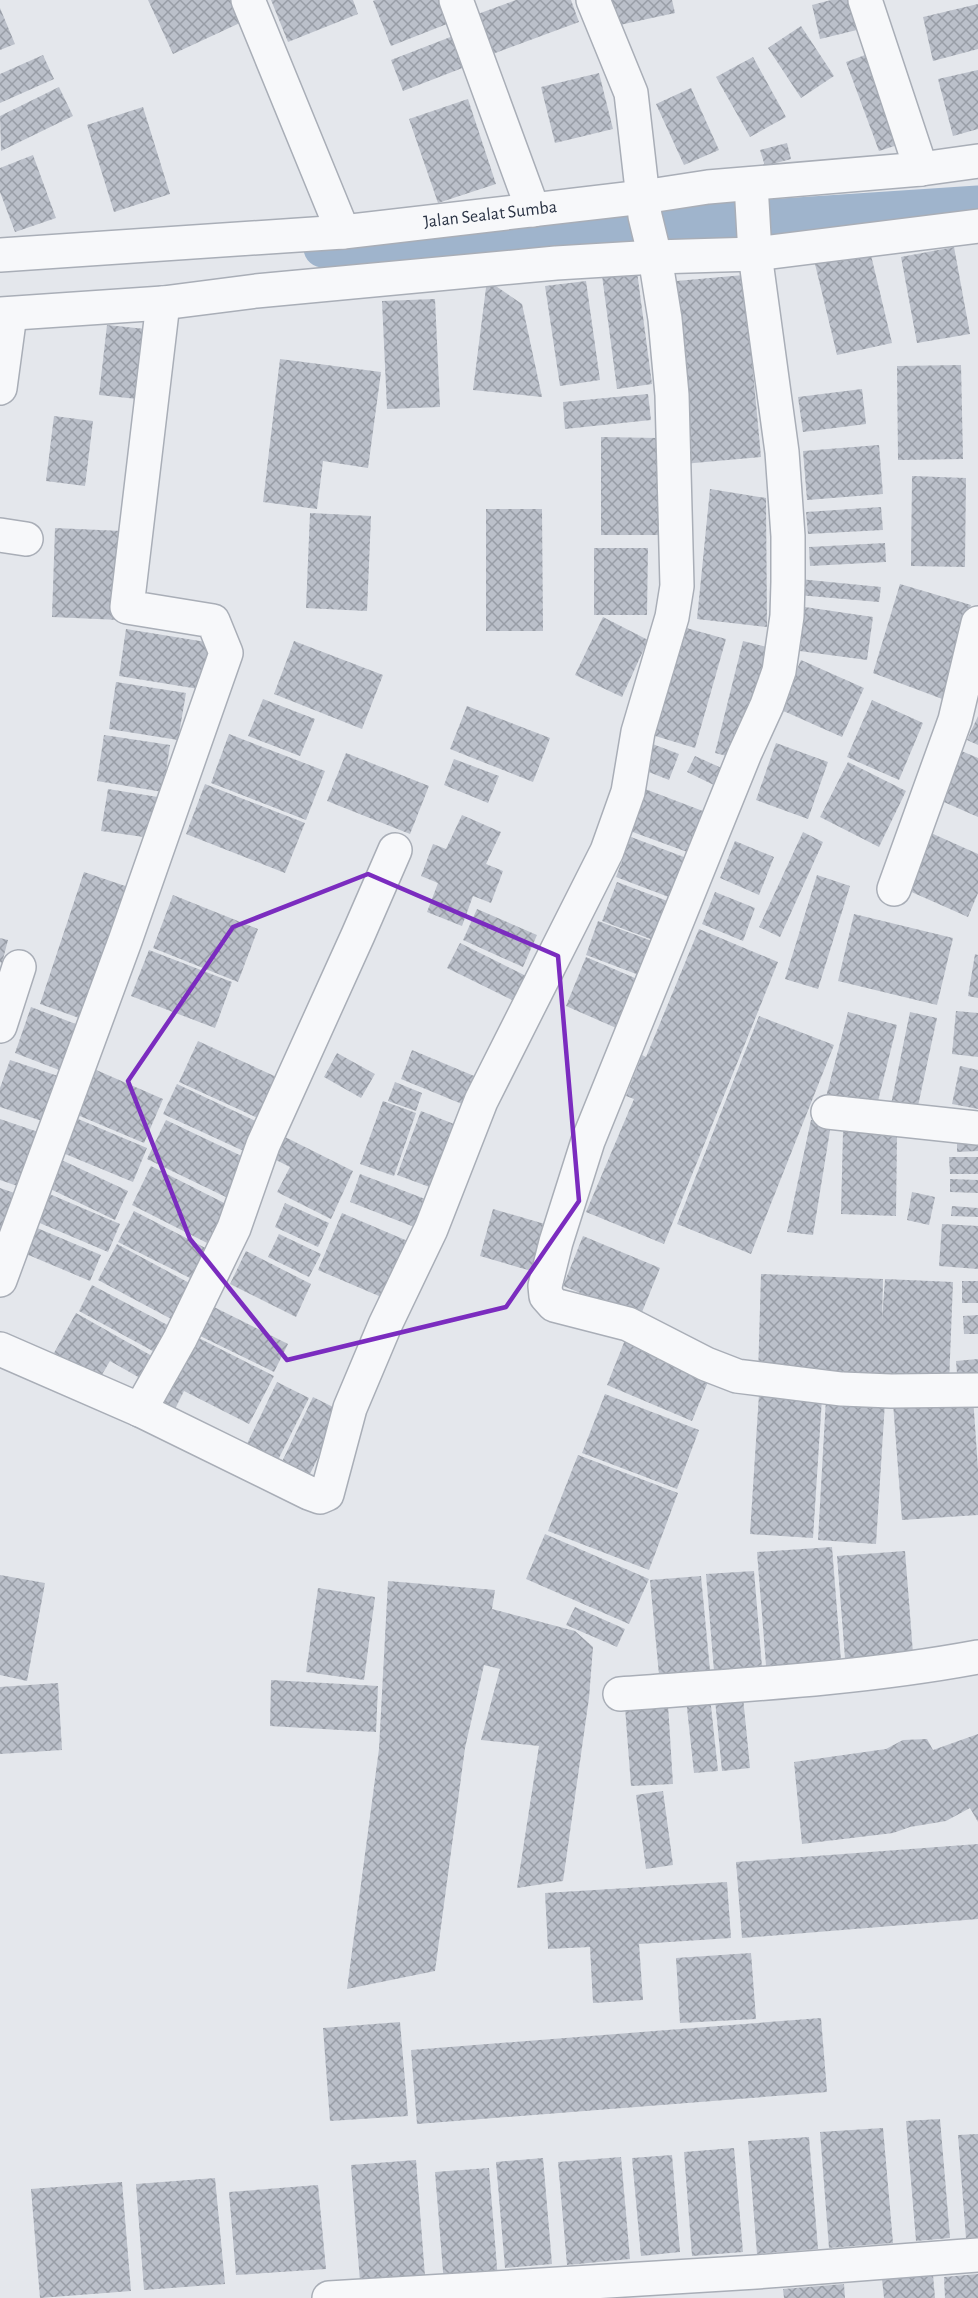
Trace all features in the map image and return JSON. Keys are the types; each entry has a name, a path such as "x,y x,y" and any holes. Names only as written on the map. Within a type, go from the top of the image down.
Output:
{"street":[{"path":"248,0 343,232"},
{"path":"456,0 533,210"},
{"path":"0,1349 140,1410 309,1493 320,1497 327,1494 350,1408 385,1325 431,1229 482,1101 607,851 628,792 638,732 672,617 677,586 669,353 644,206 631,93 592,0"},
{"path":"865,0 921,169"},
{"name":"Jalan Sealat Sumba","path":"2,248 343,232 533,210 644,206 708,187 752,190 978,161"},
{"path":"752,190 754,245 782,452 788,536 787,616 779,670 767,705 745,753 588,1141 556,1242 545,1286 546,1296 554,1305 628,1324 706,1364 737,1376 843,1389 891,1392 978,1390"},
{"path":"0,388 5,314 163,303 311,286 978,226"},
{"path":"310,234 311,286"},
{"path":"0,1280 122,951 226,653 213,621 127,608 163,303"},
{"path":"894,889 955,720 978,623"},
{"path":"140,1410 180,1339 234,1228 263,1145 395,850"},
{"path":"0,1026 19,967"},
{"path":"828,1112 978,1128"},
{"path":"620,1694 790,1682 894,1671 978,1657"},
{"path":"328,2298 757,2285 978,2255"}],"highlighted area":[{"path":"368,874 558,956 579,1201 506,1307 287,1360 190,1239 128,1081 233,927"}],"building":[{"path":"148,0 232,0 242,22 173,54"},
{"path":"271,0 353,0 358,14 288,42"},
{"path":"444,0 452,22 391,46 373,1"},
{"path":"516,0 571,0 579,22 490,55 475,15"},
{"path":"609,0 672,0 675,13 615,26"},
{"path":"831,0 854,0 861,29 820,39 812,5"},
{"path":"978,4 978,49 933,61 923,17"},
{"path":"0,8 15,44 0,50"},
{"path":"801,26 834,76 801,98 768,48"},
{"path":"453,36 465,67 403,91 391,60"},
{"path":"876,51 910,141 879,151 846,62"},
{"path":"43,55 54,79 0,103 0,74"},
{"path":"753,57 786,117 750,137 716,77"},
{"path":"978,70 978,129 953,136 938,79"},
{"path":"599,73 613,129 555,143 541,87"},
{"path":"59,87 73,116 1,151 0,116"},
{"path":"691,88 719,150 684,165 656,104"},
{"path":"468,99 496,184 438,203 409,119"},
{"path":"143,107 170,194 114,212 87,125"},
{"path":"787,143 791,159 765,166 760,150"},
{"path":"33,155 56,218 15,232 0,192 0,168"},
{"path":"954,247 970,334 917,343 901,257"},
{"path":"870,251 892,343 837,355 815,264"},
{"path":"636,264 652,384 617,389 601,268"},
{"path":"744,275 761,457 683,464 665,282"},
{"path":"487,280 522,304 542,397 473,390"},
{"path":"586,281 600,380 560,386 545,286"},
{"path":"435,299 440,407 387,409 382,301"},
{"path":"107,325 155,330 147,400 99,395"},
{"path":"280,359 381,372 368,468 323,461 317,509 263,502"},
{"path":"961,365 963,459 898,460 897,366"},
{"path":"862,389 866,424 803,432 798,397"},
{"path":"648,394 651,420 565,429 563,402"},
{"path":"54,416 93,421 85,486 46,481"},
{"path":"601,437 658,438 658,535 601,535"},
{"path":"879,445 883,494 807,500 803,451"},
{"path":"912,476 966,478 965,567 911,566"},
{"path":"710,489 766,498 767,627 697,619"},
{"path":"881,507 883,530 808,534 806,512"},
{"path":"486,509 542,509 543,631 486,631"},
{"path":"310,513 371,516 367,611 306,608"},
{"path":"55,528 122,531 120,620 52,617"},
{"path":"885,543 886,562 810,566 809,547"},
{"path":"594,548 648,548 647,615 594,615"},
{"path":"799,579 881,587 879,602 798,595"},
{"path":"900,584 971,605 945,700 873,673"},
{"path":"798,606 873,617 867,660 792,650"},
{"path":"603,617 648,640 622,697 575,675"},
{"path":"672,624 726,639 695,748 642,732"},
{"path":"126,629 212,643 205,690 119,676"},
{"path":"294,641 383,675 362,729 274,694"},
{"path":"743,641 767,647 739,759 715,753"},
{"path":"801,660 864,688 842,737 779,709"},
{"path":"116,682 186,693 178,740 109,729"},
{"path":"263,699 315,719 300,756 248,736"},
{"path":"872,700 923,723 899,780 847,757"},
{"path":"467,706 550,738 533,782 450,749"},
{"path":"978,716 978,745 967,740"},
{"path":"229,734 325,771 306,820 211,783"},
{"path":"104,735 170,745 163,792 97,781"},
{"path":"650,743 679,754 669,780 641,769"},
{"path":"776,743 828,762 808,819 756,800"},
{"path":"959,750 978,758 978,817 937,799"},
{"path":"346,753 429,786 410,834 327,801"},
{"path":"695,756 726,770 718,787 687,772"},
{"path":"454,759 499,776 488,803 444,785"},
{"path":"848,762 906,791 879,847 820,817"},
{"path":"205,784 305,823 285,873 186,834"},
{"path":"108,789 164,798 158,839 101,831"},
{"path":"645,789 716,816 701,857 630,831"},
{"path":"462,815 501,832 486,864 503,871 491,903 473,896 462,926 427,912 438,883 421,876 433,844 446,849"},
{"path":"803,832 823,842 780,937 759,927"},
{"path":"931,833 978,854 978,893 968,917 907,890"},
{"path":"631,837 697,862 682,902 616,877"},
{"path":"735,841 774,857 759,895 720,878"},
{"path":"84,872 137,890 93,1023 40,1004"},
{"path":"817,875 850,886 818,989 785,979"},
{"path":"617,882 678,905 664,944 602,921"},
{"path":"715,892 755,908 743,941 702,924"},
{"path":"173,895 258,929 238,982 153,948"},
{"path":"477,909 537,935 523,967 463,940"},
{"path":"854,914 953,938 937,1005 838,981"},
{"path":"598,921 660,944 647,978 586,955"},
{"path":"699,929 778,962 664,1244 586,1212 634,1099 626,1096 642,1055 646,1057"},
{"path":"0,938 8,940 2,963 0,962"},
{"path":"460,943 530,978 518,1003 447,968"},
{"path":"149,950 232,982 215,1028 131,996"},
{"path":"975,954 978,955 978,998 968,996"},
{"path":"586,957 644,982 623,1031 566,1006"},
{"path":"31,1007 89,1029 72,1075 15,1053"},
{"path":"956,1011 978,1013 978,1057 952,1054"},
{"path":"848,1012 897,1025 876,1109 826,1097"},
{"path":"910,1012 937,1018 916,1115 890,1109"},
{"path":"759,1016 834,1045 751,1254 677,1224"},
{"path":"198,1041 281,1079 262,1120 179,1082"},
{"path":"412,1050 479,1078 467,1106 401,1079"},
{"path":"337,1053 375,1074 361,1098 324,1077"},
{"path":"10,1060 70,1080 54,1125 0,1107 0,1088"},
{"path":"87,1066 163,1099 144,1143 68,1111"},
{"path":"960,1066 978,1070 978,1109 952,1104"},
{"path":"395,1082 422,1093 416,1111 388,1101"},
{"path":"177,1084 262,1124 248,1153 163,1114"},
{"path":"383,1101 416,1113 394,1176 360,1164"},
{"path":"421,1111 459,1126 435,1189 397,1175"},
{"path":"71,1116 147,1148 133,1182 58,1151"},
{"path":"832,1118 813,1235 787,1232 811,1120"},
{"path":"0,1119 50,1136 32,1191 0,1180"},
{"path":"166,1120 250,1160 232,1200 147,1159"},
{"path":"843,1131 897,1133 896,1216 841,1214"},
{"path":"277,1133 353,1171 331,1219 277,1192 290,1167 266,1155"},
{"path":"978,1142 978,1151 957,1152 957,1143"},
{"path":"53,1156 128,1191 115,1220 40,1184"},
{"path":"949,1157 978,1157 978,1174 950,1174"},
{"path":"151,1166 234,1208 215,1247 132,1205"},
{"path":"360,1174 433,1202 422,1230 350,1202"},
{"path":"950,1179 978,1180 978,1193 950,1192"},
{"path":"0,1188 26,1197 0,1262"},
{"path":"912,1192 935,1197 929,1225 907,1220"},
{"path":"47,1193 120,1224 108,1252 35,1221"},
{"path":"285,1203 329,1223 318,1247 275,1227"},
{"path":"952,1206 978,1208 978,1217 951,1216"},
{"path":"493,1209 555,1227 542,1274 480,1256"},
{"path":"134,1211 215,1253 200,1283 118,1242"},
{"path":"342,1213 410,1242 386,1299 318,1270"},
{"path":"942,1224 978,1226 978,1269 939,1266"},
{"path":"30,1225 101,1255 90,1281 19,1251"},
{"path":"279,1234 321,1254 309,1277 268,1257"},
{"path":"583,1236 660,1268 640,1317 563,1286"},
{"path":"117,1244 193,1285 175,1321 98,1280"},
{"path":"246,1251 311,1284 296,1317 230,1284"},
{"path":"761,1274 883,1279 882,1320 885,1279 953,1282 949,1383 758,1376"},
{"path":"962,1281 978,1281 978,1303 962,1303"},
{"path":"92,1285 177,1330 162,1356 79,1311"},
{"path":"210,1305 288,1344 274,1372 196,1334"},
{"path":"76,1313 159,1360 147,1382 110,1361 100,1378 54,1353"},
{"path":"978,1315 978,1334 964,1334 963,1316"},
{"path":"627,1335 712,1372 692,1421 607,1385"},
{"path":"195,1336 274,1376 249,1424 184,1391 174,1411 161,1404"},
{"path":"978,1359 978,1384 958,1386 956,1361"},
{"path":"277,1382 309,1398 275,1466 244,1450"},
{"path":"605,1394 699,1430 677,1489 582,1453"},
{"path":"759,1394 822,1398 813,1538 750,1534"},
{"path":"313,1397 341,1411 305,1484 278,1470"},
{"path":"973,1397 978,1469 978,1515 902,1520 893,1403"},
{"path":"826,1398 885,1402 876,1544 818,1540"},
{"path":"578,1455 678,1493 649,1570 548,1531"},
{"path":"545,1534 649,1579 629,1624 526,1579"},
{"path":"832,1547 842,1673 767,1678 757,1552"},
{"path":"905,1551 914,1666 846,1671 837,1556"},
{"path":"754,1571 763,1679 715,1683 706,1574"},
{"path":"0,1575 45,1583 27,1681 0,1675"},
{"path":"701,1576 711,1681 660,1685 650,1580"},
{"path":"388,1581 495,1590 492,1609 575,1631 593,1647 589,1698 563,1881 517,1888 539,1746 481,1740 500,1669 484,1665 465,1748 435,1971 347,1989 379,1749"},
{"path":"318,1588 375,1597 364,1680 306,1672"},
{"path":"575,1607 625,1629 617,1647 566,1625"},
{"path":"271,1680 378,1686 376,1732 270,1726"},
{"path":"58,1683 62,1750 0,1754 0,1687"},
{"path":"710,1697 718,1771 694,1773 686,1699"},
{"path":"743,1697 750,1768 722,1771 715,1700"},
{"path":"668,1705 673,1784 631,1786 625,1707"},
{"path":"978,1734 978,1822 970,1808 946,1821 910,1827 893,1833 802,1844 794,1762 886,1749 903,1740 927,1739 933,1750"},
{"path":"663,1791 673,1865 646,1869 636,1795"},
{"path":"978,1844 978,1919 742,1938 736,1862"},
{"path":"727,1882 731,1938 639,1944 643,2000 593,2003 590,1947 548,1949 545,1893"},
{"path":"751,1953 756,2019 680,2023 676,1958"},
{"path":"821,2018 827,2092 417,2124 411,2050"},
{"path":"400,2022 408,2116 330,2121 323,2028"},
{"path":"940,2119 950,2238 916,2241 906,2121"},
{"path":"883,2128 893,2243 829,2248 820,2132"},
{"path":"978,2134 978,2237 966,2238 958,2135"},
{"path":"809,2137 818,2249 757,2254 748,2141"},
{"path":"734,2148 743,2252 692,2256 684,2152"},
{"path":"672,2155 680,2252 641,2256 632,2158"},
{"path":"621,2157 630,2259 567,2265 558,2162"},
{"path":"543,2158 552,2264 505,2268 496,2162"},
{"path":"416,2160 425,2276 360,2282 351,2165"},
{"path":"489,2168 498,2280 444,2284 435,2172"},
{"path":"215,2178 225,2284 144,2290 136,2184"},
{"path":"122,2182 131,2291 40,2298 31,2189"},
{"path":"318,2185 326,2269 236,2275 229,2192"},
{"path":"978,2274 978,2298 945,2298 944,2277"},
{"path":"933,2275 935,2298 884,2298 882,2279"},
{"path":"844,2284 845,2298 784,2298 783,2289"}],"waterway":[{"path":"323,248 978,205"}]}
